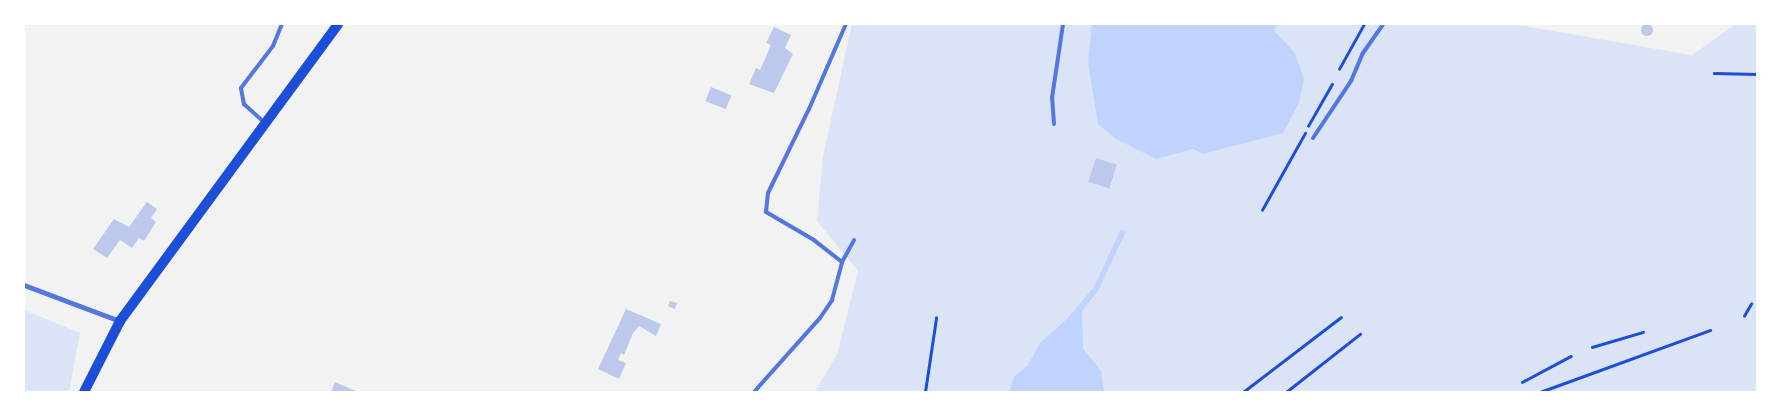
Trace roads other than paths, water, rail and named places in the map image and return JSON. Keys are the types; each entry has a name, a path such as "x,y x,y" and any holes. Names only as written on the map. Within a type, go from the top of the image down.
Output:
{"main road":[{"path":"84,392 120,321 338,24"}],"street":[{"path":"24,285 120,321"}],"lane":[{"path":"266,123 249,110 240,94 246,80 279,37 282,24"},
{"path":"842,262 814,240 766,212 768,193 809,109 846,24"},
{"path":"1054,124 1052,98 1063,24"},
{"path":"1313,138 1351,81 1363,54 1383,24"},
{"path":"754,392 820,318 832,300 842,262 854,240"}],"water":[{"path":"1092,24 1277,24 1274,31 1295,53 1304,79 1299,103 1283,133 1203,154 1193,149 1156,159 1116,139 1098,124 1088,62"},
{"path":"1121,229 1126,232 1098,291 1082,311 1083,348 1101,371 1104,392 1009,392 1014,377 1028,365 1041,342 1067,319 1094,287"}]}
